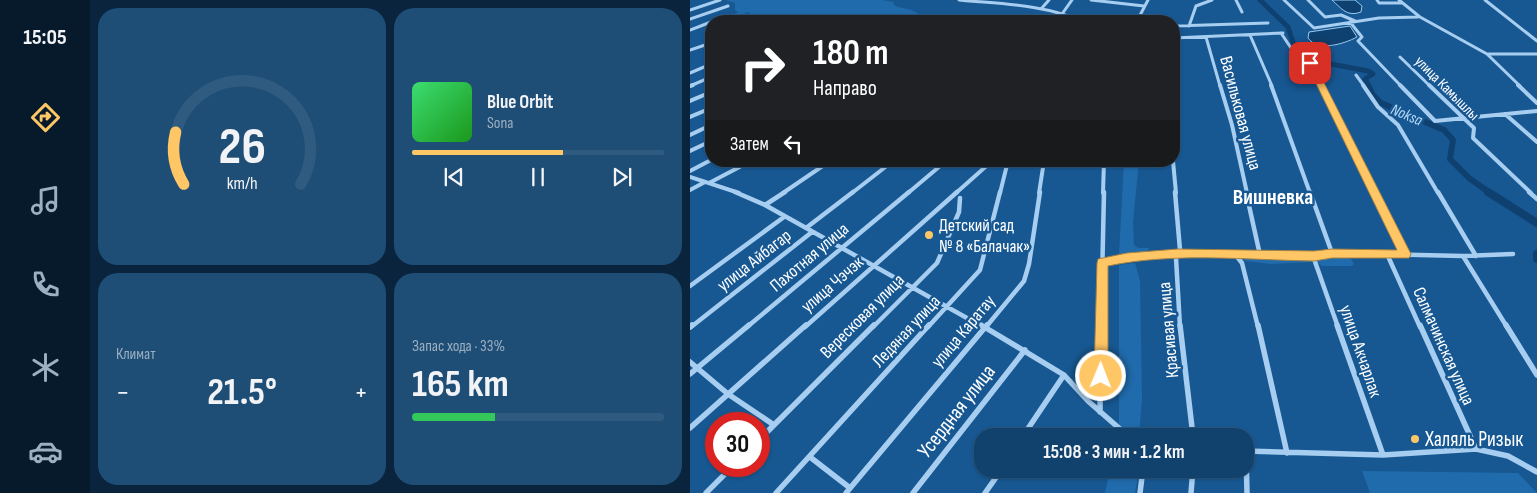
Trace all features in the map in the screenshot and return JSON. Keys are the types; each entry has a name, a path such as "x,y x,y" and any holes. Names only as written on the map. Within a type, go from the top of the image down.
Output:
{"street":[{"path":"690,10 720,0"},
{"path":"959,0 1041,9 1062,14 1072,0"},
{"path":"1000,5 1004,0"},
{"path":"1041,9 1049,0"},
{"path":"1093,0 1144,6"},
{"path":"1140,15 1148,0"},
{"path":"1189,26 1196,6 1212,0"},
{"path":"1236,0 1242,12"},
{"path":"1284,0 1314,28 1356,21 1420,17"},
{"path":"1308,0 1326,17 1341,15 1356,21"},
{"path":"1377,0 1380,3 1400,1 1420,17 1487,54 1537,103"},
{"path":"1485,0 1537,41"},
{"path":"690,19 728,6"},
{"path":"1350,22 1362,38 1358,41 1435,121 1537,111"},
{"path":"1180,26 1268,23"},
{"path":"690,30 705,25"},
{"path":"1180,38 1283,33 1293,51 1310,63 1405,254"},
{"path":"1250,35 1273,89 1332,253"},
{"name":"Васильковая улица","path":"1206,38 1232,125 1260,255"},
{"path":"690,50 705,44"},
{"path":"1487,54 1537,54"},
{"name":"улица Камышлы","path":"1400,57 1474,128 1473,138 1537,199"},
{"path":"690,73 705,67"},
{"path":"1356,75 1378,107 1398,125 1476,256"},
{"path":"690,86 705,80"},
{"path":"690,101 705,95"},
{"path":"690,117 705,111"},
{"path":"1505,114 1537,142"},
{"path":"690,135 705,128"},
{"path":"690,152 705,144"},
{"path":"690,171 705,163"},
{"path":"690,190 738,167"},
{"path":"763,204 821,167"},
{"name":"улица Айбагар","path":"806,228 886,167"},
{"name":"Пахотная улица","path":"690,374 939,167"},
{"name":"улица Чэчэк","path":"690,428 985,167"},
{"name":"Ледяная улица","path":"776,493 948,308 980,270 1006,167"},
{"name":"улица Каратау","path":"848,490 1024,281 1029,264 1043,167"},
{"path":"1100,412 1104,167"},
{"name":"Красивая улица","path":"1173,167 1180,250 1176,258 1180,324 1192,428"},
{"path":"690,177 739,193 763,204 1025,350 1064,375 1100,412 1119,428"},
{"name":"Вересковая улица","path":"770,429 937,263 959,212 960,198"},
{"path":"690,286 784,216"},
{"name":"улица Айбагар","path":"690,327 812,232"},
{"path":"1103,263 1127,258 1178,254 1314,256 1332,253 1476,256 1513,254"},
{"path":"1236,254 1242,263 1267,359 1287,453"},
{"name":"Салмачинская улица","path":"1387,254 1476,449"},
{"name":"улица Акчарлак","path":"1314,256 1383,455"},
{"path":"1463,256 1537,375"},
{"name":"Усердная улица","path":"913,493 1025,350"},
{"path":"690,362 728,394 774,425"},
{"path":"1028,428 1064,375"},
{"path":"1254,451 1383,455 1476,449 1508,456 1537,472"},
{"path":"810,457 848,490"},
{"path":"706,493 722,477"},
{"path":"986,493 996,478"},
{"path":"1140,493 1142,478"},
{"path":"1191,493 1192,478"},
{"path":"1247,478 1247,493"}],"shaded area":[{"path":"726,0 882,0 893,2 895,6 921,15 752,15 748,12 742,15 732,15 738,12 735,10 735,3"},
{"path":"1332,0 1355,0 1362,6 1361,12 1348,13"},
{"path":"1350,26 1357,37 1338,44 1318,45 1308,38 1309,32"},
{"path":"1124,167 1138,167 1133,222 1134,245 1138,248 1149,248 1147,254 1121,260 1119,255"},
{"path":"1305,254 1313,262 1271,264 1245,261 1242,255"},
{"path":"1319,255 1344,255 1354,264 1352,266 1322,266 1318,263 1316,257"},
{"path":"1135,263 1140,281 1142,399 1140,428 1122,428 1119,426 1119,265"},
{"path":"1362,471 1518,473 1537,493 1370,493"},
{"path":"1108,478 1138,478 1135,493 1105,493"}],"waterway":[{"name":"Noksa","path":"1260,0 1288,27 1295,48 1315,61 1368,71 1373,74 1365,79 1369,86"},
{"name":"Noksa","path":"1368,85 1373,95 1381,103 1444,130 1453,140 1450,159 1469,178 1490,193"},
{"name":"Noksa","path":"1488,192 1537,223"},
{"name":"Noksa","path":"1537,254 1537,259"}],"place":[{"name":"Детский сад № 8 «Балачак»","path":"929,235"},
{"name":"Халяль Ризык","path":"1415,439"}],"district":[{"name":"Вишневка","path":"1273,196"}],"route":[{"path":"1101,376 1103,263 1127,258 1178,254 1314,256 1332,253 1405,254 1310,63"}]}
